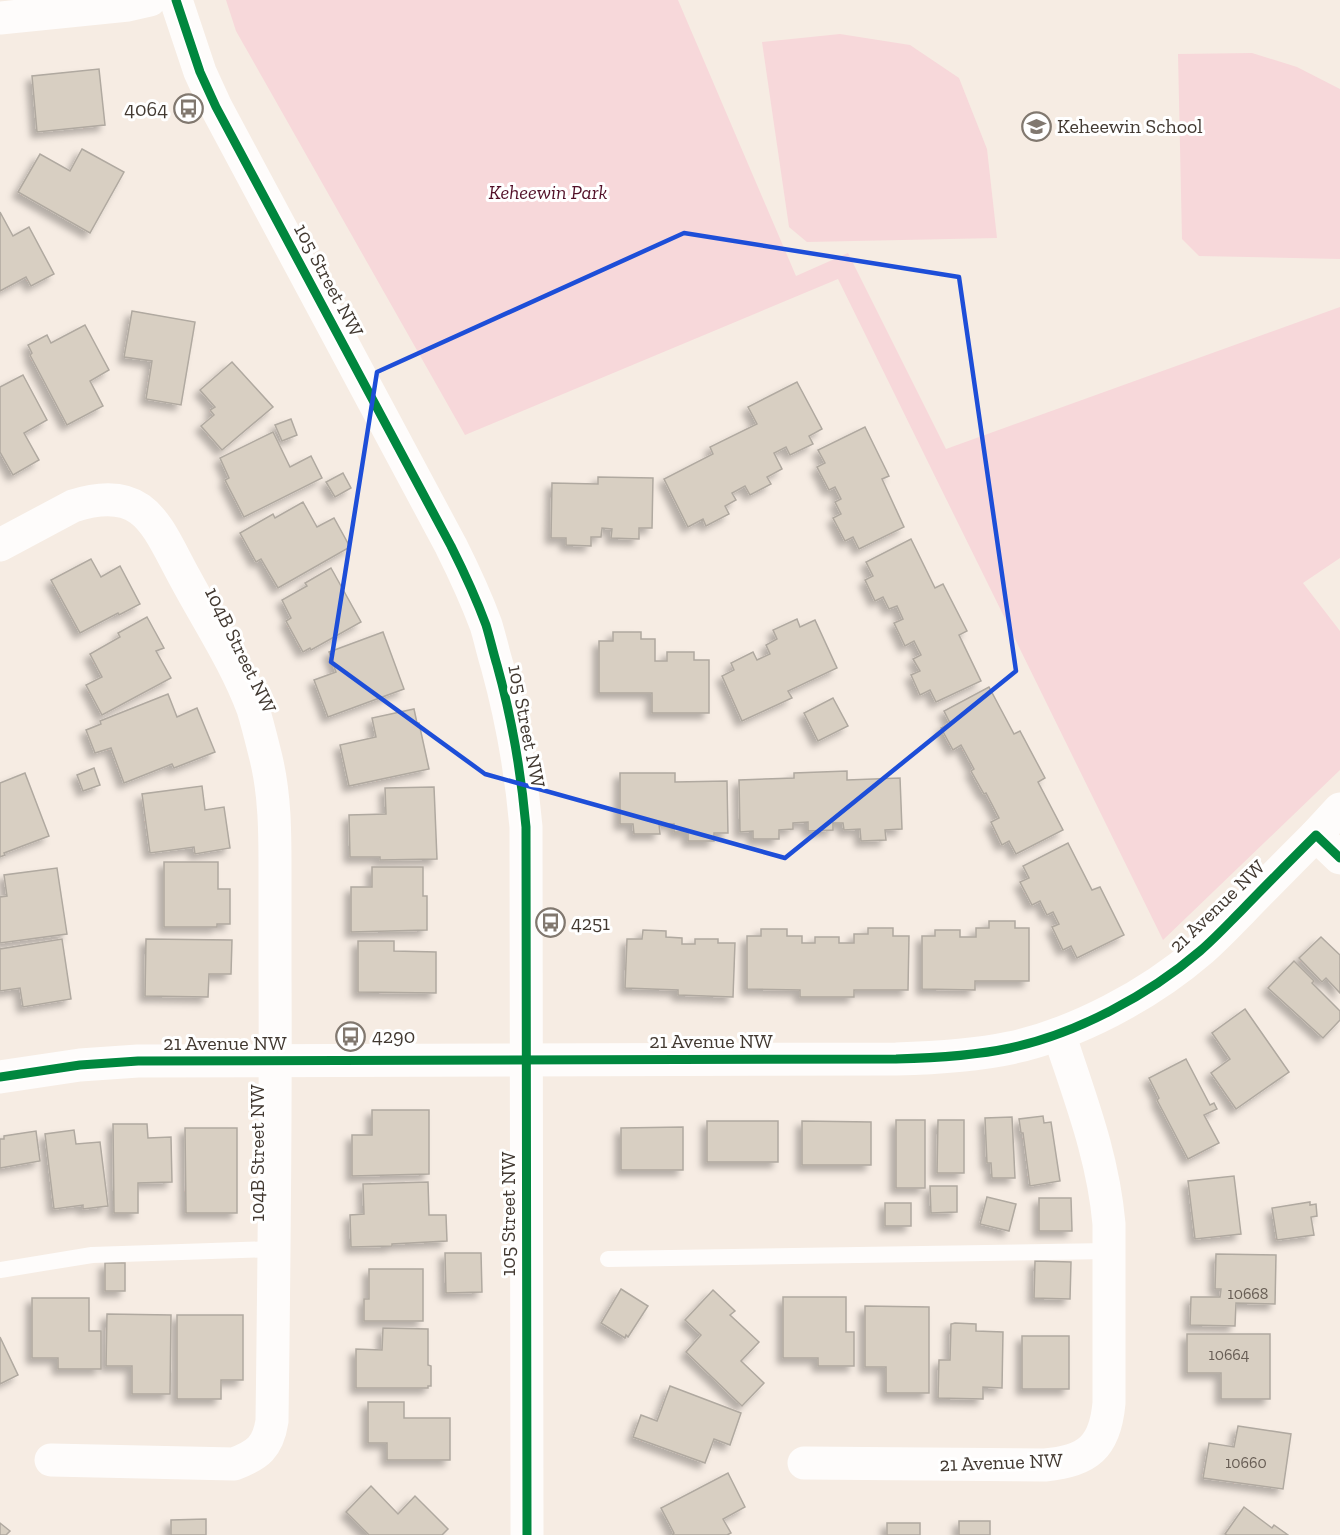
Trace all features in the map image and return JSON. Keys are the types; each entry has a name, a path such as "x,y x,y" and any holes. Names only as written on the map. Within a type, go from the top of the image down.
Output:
{"street":[{"path":"0,18 128,5 150,0"},
{"name":"105 Street NW","path":"176,0 200,72 216,107 451,546 471,588 487,628 514,734 522,781 526,827 527,1535"},
{"name":"104B Street NW","path":"0,545 73,506 101,499 125,501 145,512 160,532 253,709 270,778 274,820 276,1060 270,1436 252,1457 234,1464 51,1460"},
{"name":"21 Avenue NW","path":"0,1077 80,1065 138,1061 928,1059 1010,1048 1059,1034 1112,1010 1185,963 1213,939 1340,809"},
{"path":"1316,835 1340,858"},
{"name":"21 Avenue NW","path":"804,1463 1045,1465 1080,1458 1091,1450 1101,1437 1107,1421 1109,1403 1108,1215 1102,1169 1059,1034"}],"lane":[{"path":"0,1270 92,1255 274,1249"},
{"path":"608,1259 1109,1251"}],"highlighted area":[{"path":"684,233 959,277 1016,671 785,858 485,774 331,662 377,372"}],"green space":[{"name":"Keheewin Park","path":"226,0 678,0 796,276 848,253 946,449 1340,307 1340,558 1303,583 1340,631 1340,770 1163,940 838,279 465,435 236,31"},
{"path":"840,34 910,45 959,78 987,149 997,238 807,242 789,227 762,42"},
{"path":"1252,53 1297,67 1340,89 1340,259 1199,256 1182,239 1178,54"}],"building":[{"path":"99,69 105,125 37,132 32,76"},
{"path":"82,149 124,172 90,233 18,192 40,154 70,171"},
{"path":"0,212 13,236 29,227 54,274 31,286 26,277 0,291"},
{"path":"132,311 195,322 181,405 146,399 152,361 124,357"},
{"path":"85,325 109,370 90,381 103,406 67,425 30,355 32,353 28,345 47,335 51,343"},
{"path":"232,362 273,407 222,450 201,426 214,415 210,410 215,407 200,390"},
{"path":"23,375 47,420 24,433 39,460 13,475 0,452 0,387"},
{"path":"797,382 822,429 809,436 813,444 790,455 786,447 774,453 782,469 767,477 771,484 750,495 745,486 732,493 736,500 725,506 729,514 706,526 703,519 688,527 664,479 713,454 710,447 757,424 748,407"},
{"path":"291,419 297,435 282,441 275,425"},
{"path":"865,427 889,476 882,479 904,527 859,549 853,537 845,541 833,518 841,514 835,502 841,499 835,487 829,490 817,467 825,463 818,450"},
{"path":"273,432 290,467 311,456 322,478 244,517 225,480 229,478 220,458"},
{"path":"343,473 351,488 335,497 326,482"},
{"path":"598,477 653,478 652,528 639,528 639,539 611,538 612,529 602,528 601,537 591,537 591,546 566,545 566,538 551,538 552,483 598,484"},
{"path":"303,502 317,527 334,518 350,547 278,588 261,559 256,562 240,533 273,514 275,518"},
{"path":"911,539 935,588 943,584 967,631 959,635 981,681 936,702 930,690 920,695 911,675 920,671 913,659 921,655 914,641 905,646 894,623 903,619 897,606 889,609 883,597 875,601 865,580 873,576 866,562"},
{"path":"91,559 101,577 120,566 140,604 80,633 51,580"},
{"path":"331,568 361,622 311,650 310,648 303,652 286,621 291,618 282,600 307,586 305,583"},
{"path":"147,617 164,648 156,651 171,678 102,715 86,685 102,677 90,654 120,637 118,633"},
{"path":"797,619 800,627 815,620 837,668 788,691 792,698 742,721 722,676 734,670 731,663 753,652 757,660 770,654 766,645 777,639 773,630"},
{"path":"383,632 404,689 328,717 314,680 336,672 329,652"},
{"path":"613,632 641,632 641,639 655,639 655,661 667,661 667,652 694,652 694,660 709,660 709,713 652,713 652,693 599,693 599,641 613,641"},
{"path":"989,687 1014,734 1020,731 1045,778 1038,782 1063,830 1016,854 1009,841 1002,845 991,822 999,818 971,771 974,769 961,745 953,750 941,728 950,723 944,711"},
{"path":"168,694 177,717 197,708 215,752 174,768 172,764 124,783 111,748 95,753 86,730 101,724 100,721"},
{"path":"833,698 848,726 818,741 804,713"},
{"path":"414,709 429,769 349,786 340,745 376,737 372,718"},
{"path":"94,768 100,785 83,791 77,775"},
{"path":"847,771 847,780 900,778 902,829 885,830 886,840 861,841 860,829 844,830 843,823 833,823 833,830 808,831 808,822 793,823 793,829 779,830 779,839 753,839 753,831 740,832 739,780 794,778 794,773"},
{"path":"25,773 49,836 4,853 5,855 0,857 0,783"},
{"path":"620,773 675,773 675,782 727,781 728,833 714,833 714,841 688,841 688,832 674,832 674,824 659,824 660,834 634,834 633,824 620,824"},
{"path":"202,786 205,810 224,807 230,848 195,854 194,847 150,853 142,794"},
{"path":"434,787 437,859 380,860 380,857 350,857 349,815 386,814 385,788"},
{"path":"1068,843 1092,890 1100,887 1124,935 1077,958 1071,946 1063,950 1052,927 1059,924 1053,912 1047,915 1040,901 1032,905 1020,882 1029,878 1023,866"},
{"path":"164,862 218,862 218,889 230,889 230,924 217,924 217,927 164,927"},
{"path":"372,867 423,867 423,896 427,896 427,930 351,932 351,887 372,887"},
{"path":"57,868 67,934 0,943 0,897 7,896 4,875"},
{"path":"989,921 1015,921 1015,928 1029,928 1029,981 975,981 975,990 922,989 922,936 935,936 935,930 960,930 960,937 976,937 976,928 989,928"},
{"path":"868,928 893,928 893,936 909,936 908,990 854,990 854,997 800,997 800,990 747,989 747,936 761,936 761,929 787,929 787,936 802,936 802,943 815,943 815,937 839,937 839,943 854,943 854,934 868,934"},
{"path":"643,930 666,931 666,937 682,938 682,944 695,944 695,939 718,939 718,943 735,943 733,997 678,995 678,990 625,988 627,939 642,939"},
{"path":"1321,937 1340,955 1340,993 1326,978 1322,982 1299,958"},
{"path":"62,939 71,999 23,1007 20,988 0,991 0,949"},
{"path":"146,939 232,940 231,974 209,974 208,997 145,996"},
{"path":"358,941 394,941 394,951 436,952 436,993 358,992"},
{"path":"1294,961 1340,1011 1340,1020 1323,1038 1268,988"},
{"path":"1245,1009 1289,1072 1236,1109 1211,1073 1230,1059 1212,1033"},
{"path":"1186,1059 1210,1105 1214,1103 1217,1109 1204,1115 1219,1143 1188,1159 1157,1100 1159,1098 1149,1078"},
{"path":"372,1110 429,1110 429,1174 352,1176 352,1135 372,1135"},
{"path":"1043,1116 1044,1123 1051,1122 1060,1181 1030,1186 1019,1119"},
{"path":"1012,1117 1015,1178 992,1178 991,1163 987,1163 985,1118"},
{"path":"896,1120 925,1120 925,1188 896,1188"},
{"path":"938,1120 964,1120 964,1173 937,1173"},
{"path":"707,1121 778,1121 778,1162 707,1162"},
{"path":"802,1121 871,1122 871,1165 802,1165"},
{"path":"113,1124 147,1124 148,1138 171,1137 172,1182 138,1183 138,1213 114,1213"},
{"path":"683,1127 683,1170 621,1170 621,1128"},
{"path":"185,1128 237,1128 237,1213 186,1213"},
{"path":"74,1130 76,1144 100,1142 108,1206 83,1209 83,1205 54,1209 45,1134"},
{"path":"36,1131 40,1161 0,1168 0,1139 4,1139 4,1136"},
{"path":"1234,1176 1241,1234 1195,1239 1188,1181"},
{"path":"428,1182 429,1215 446,1215 447,1241 351,1247 350,1215 364,1214 363,1184"},
{"path":"930,1186 957,1186 957,1212 931,1213"},
{"path":"987,1197 1016,1204 1009,1231 980,1224"},
{"path":"1039,1198 1071,1198 1072,1231 1039,1231"},
{"path":"1310,1202 1310,1205 1316,1204 1317,1216 1311,1217 1314,1235 1277,1240 1272,1208"},
{"path":"885,1203 911,1203 911,1226 885,1226"},
{"path":"445,1253 481,1253 482,1292 446,1293"},
{"path":"1216,1254 1276,1255 1275,1304 1236,1303 1235,1326 1190,1325 1191,1297 1220,1297 1221,1289 1215,1289"},
{"path":"1035,1261 1071,1262 1070,1299 1034,1298"},
{"path":"105,1263 125,1263 125,1291 105,1291"},
{"path":"369,1269 423,1269 423,1321 364,1321 364,1299 369,1299"},
{"path":"621,1289 648,1306 628,1337 626,1335 625,1338 601,1323"},
{"path":"713,1290 735,1311 730,1315 759,1342 741,1361 764,1383 742,1406 686,1352 701,1335 685,1320"},
{"path":"783,1297 846,1297 846,1332 854,1332 854,1366 818,1366 818,1358 783,1358"},
{"path":"32,1298 89,1298 89,1331 101,1331 101,1369 58,1369 58,1358 32,1358"},
{"path":"865,1306 929,1307 929,1393 886,1393 886,1367 865,1367"},
{"path":"107,1314 171,1315 170,1394 132,1394 132,1366 106,1366"},
{"path":"177,1315 243,1315 243,1380 221,1380 221,1399 177,1399"},
{"path":"951,1324 976,1324 976,1331 1003,1332 1002,1388 983,1387 983,1399 938,1398 939,1360 950,1360"},
{"path":"383,1328 428,1329 428,1365 431,1366 431,1386 428,1388 356,1388 356,1349 382,1350"},
{"path":"1187,1334 1270,1334 1270,1399 1221,1399 1221,1373 1187,1373"},
{"path":"1022,1336 1069,1336 1069,1389 1022,1389"},
{"path":"0,1337 18,1375 0,1384"},
{"path":"670,1386 741,1413 730,1445 714,1439 705,1463 633,1437 641,1415 657,1421"},
{"path":"368,1402 404,1402 404,1418 450,1418 450,1460 387,1460 387,1443 368,1443"},
{"path":"1238,1426 1291,1434 1283,1489 1203,1478 1209,1443 1234,1447"},
{"path":"728,1473 745,1507 723,1519 731,1533 727,1535 672,1535 674,1533 661,1508"},
{"path":"371,1486 398,1514 415,1496 448,1529 442,1535 369,1535 346,1512"},
{"path":"1244,1507 1272,1528 1274,1525 1288,1535 1225,1534"},
{"path":"206,1519 206,1535 171,1535 171,1520"},
{"path":"959,1521 990,1521 990,1535 959,1535"},
{"path":"0,1523 10,1531 6,1535 0,1535"},
{"path":"887,1523 920,1523 920,1535 887,1535"}],"cycle path":[{"path":"176,0 200,72 216,107 465,575 486,625 507,705 519,765 526,827 527,1535"},
{"path":"0,1077 80,1065 138,1061 896,1059 996,1051 1035,1042 1086,1023 1158,983 1210,942 1316,835 1340,858"}],"place":[{"name":"4064","path":"189,109"},
{"name":"Keheewin School","path":"1036,126"},
{"name":"4251","path":"550,923"},
{"name":"4290","path":"351,1036"}]}
